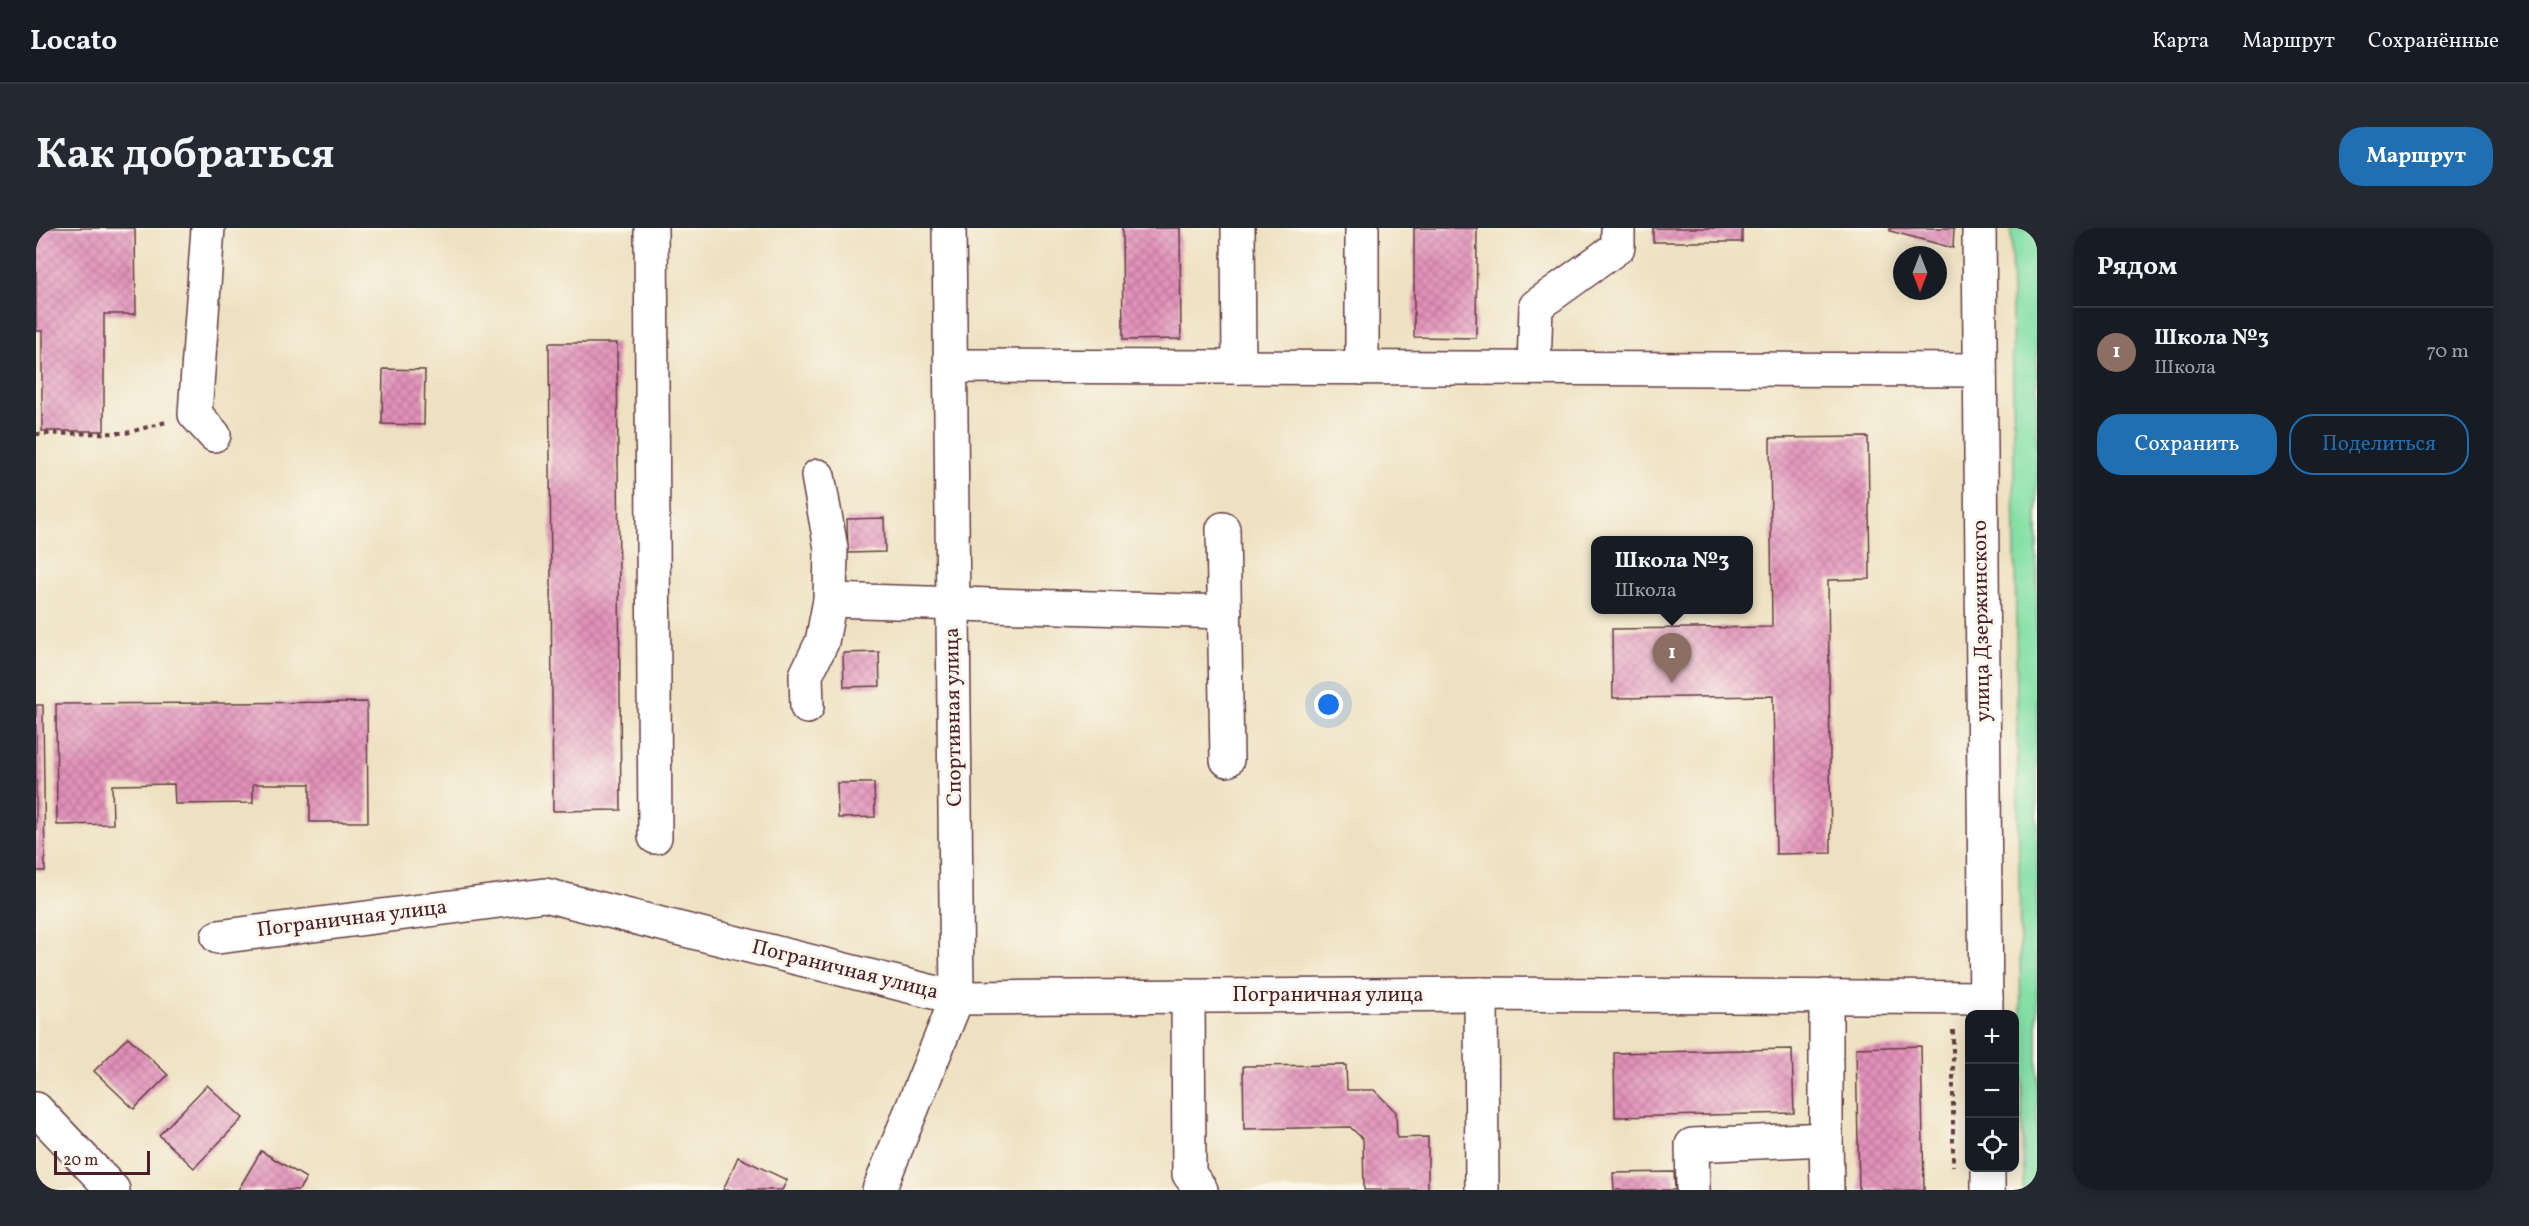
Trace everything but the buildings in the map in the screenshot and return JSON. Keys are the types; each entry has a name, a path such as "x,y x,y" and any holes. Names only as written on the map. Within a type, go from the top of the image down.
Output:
{"street":[{"path":"204,425 208,228"},
{"path":"651,228 655,837"},
{"name":"Спортивная улица","path":"879,1190 957,998 949,228"},
{"path":"1238,228 1239,367"},
{"path":"1362,228 1362,368"},
{"path":"1534,368 1536,306 1618,247 1618,228"},
{"name":"улица Дзержинского","path":"1978,228 1986,1006"},
{"path":"951,366 1980,370"},
{"path":"807,707 806,675 822,642 830,600 831,548 818,476"},
{"path":"1223,529 1227,760"},
{"path":"830,600 1225,612"},
{"name":"Пограничная улица","path":"218,937 544,895 957,998 1481,994 1826,996 1986,1006"},
{"path":"1481,994 1482,1190"},
{"path":"1188,996 1189,1174 1201,1190"},
{"path":"1826,996 1827,1190"},
{"path":"36,1109 113,1190"},
{"path":"1694,1190 1692,1145 1826,1139"},
{"path":"1988,1172 1988,1190"}],"path":[{"path":"36,434 126,433 204,425"}],"green space":[{"path":"2011,228 2037,228 2037,1190 2023,1190"}],"place":[{"name":"Школа №3","path":"1672,683"}]}
